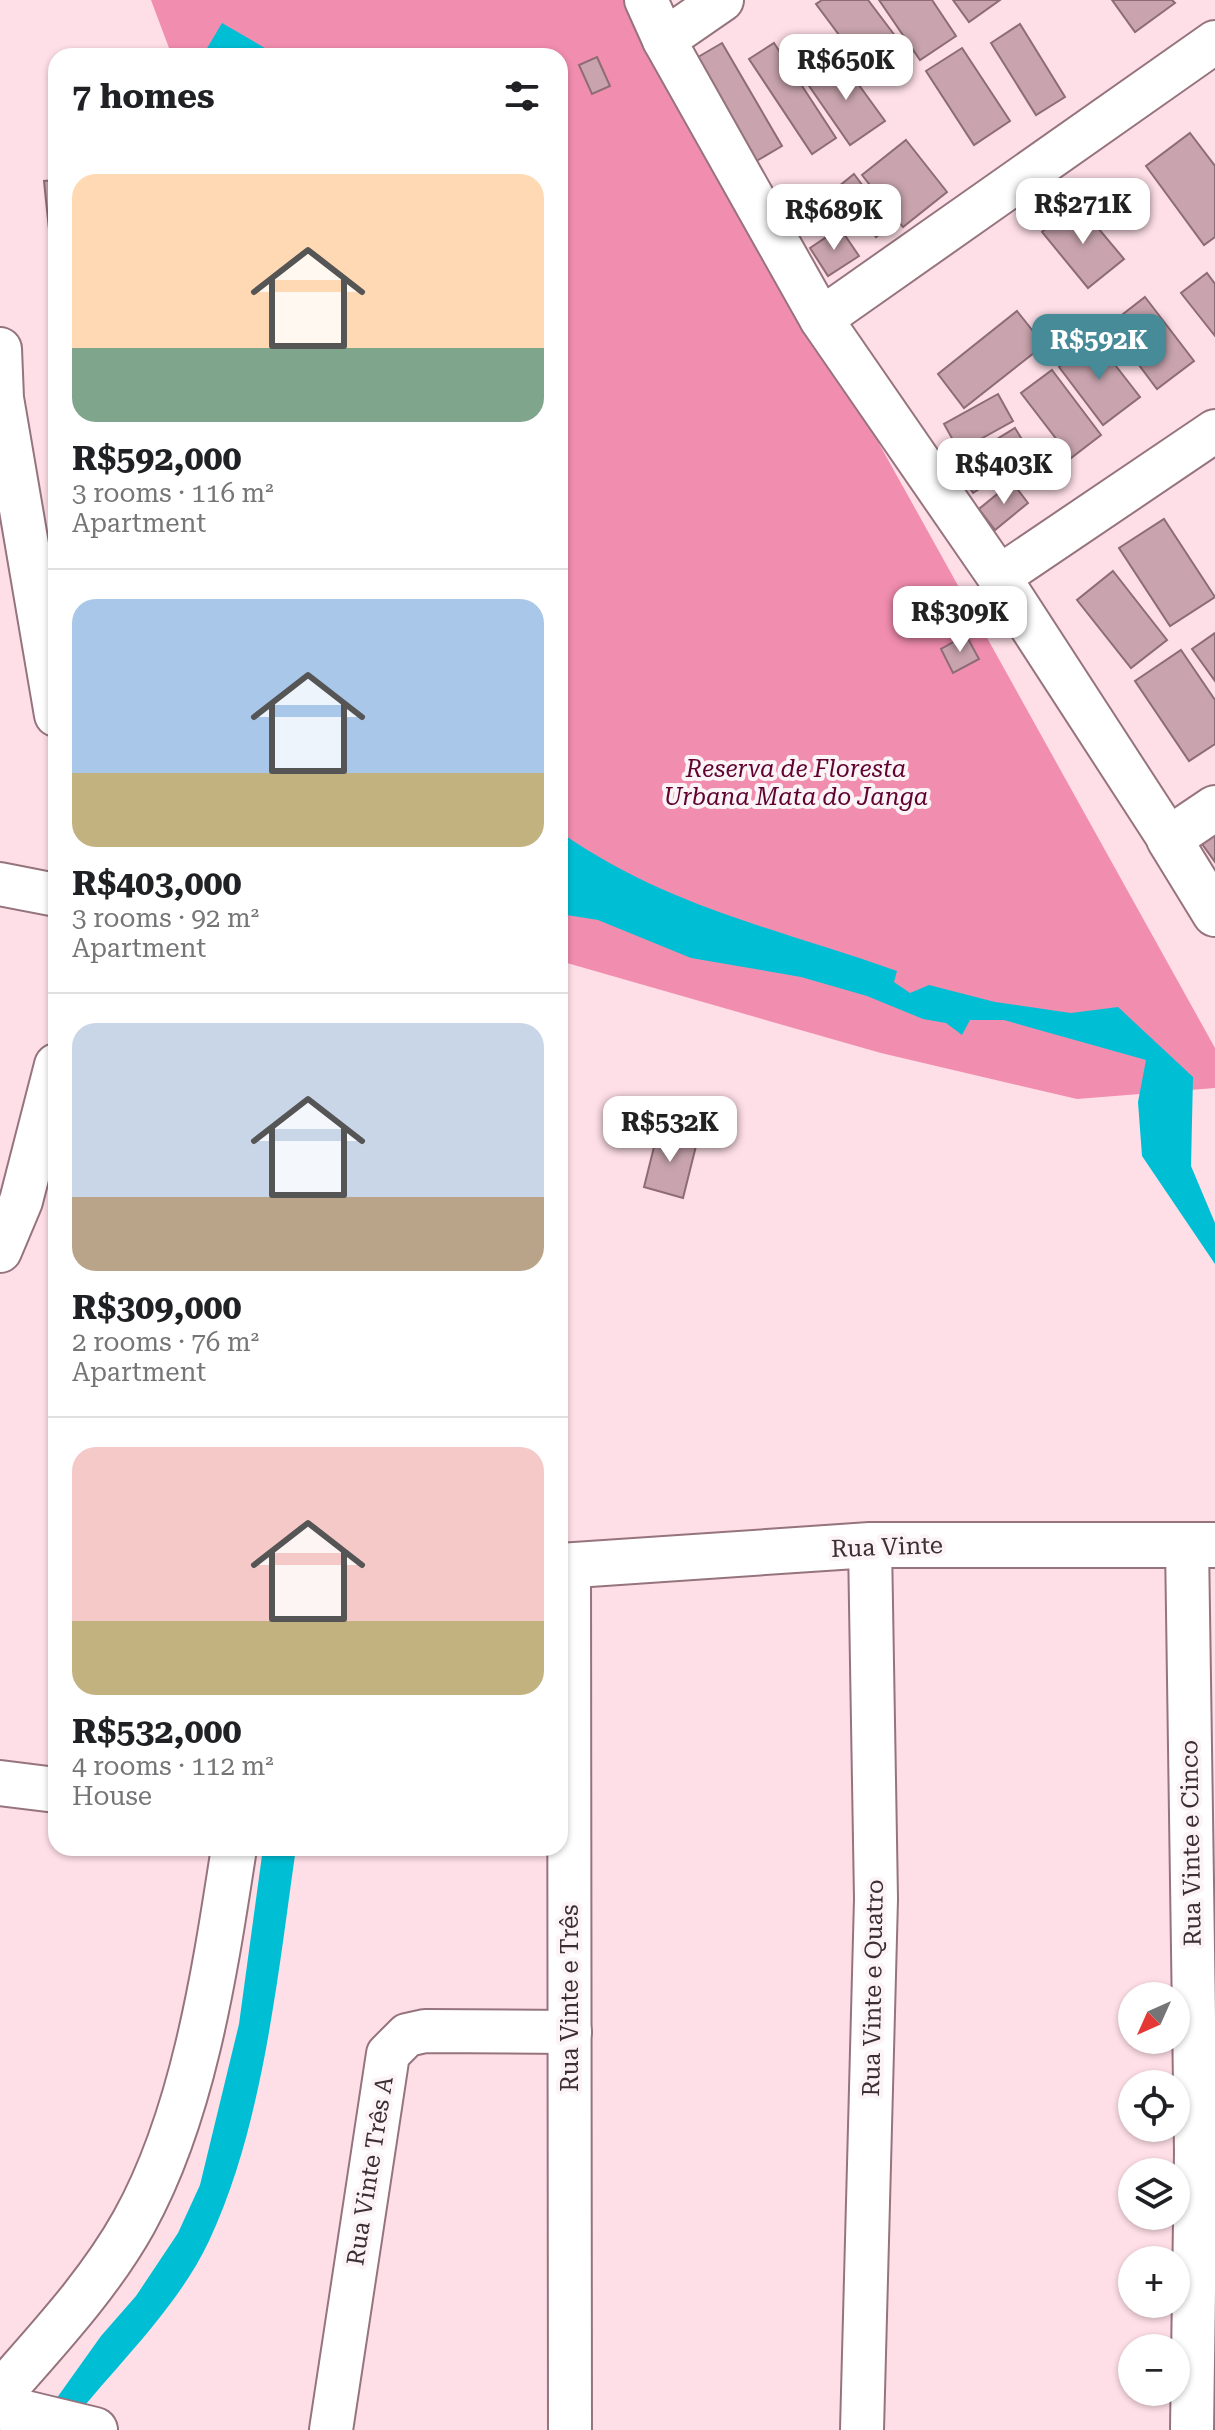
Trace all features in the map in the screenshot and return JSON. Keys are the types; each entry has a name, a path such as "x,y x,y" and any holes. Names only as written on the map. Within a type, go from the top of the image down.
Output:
{"street":[{"path":"646,0 664,40 821,319 999,577 1215,914"},
{"path":"664,40 722,0"},
{"path":"821,319 1215,42"},
{"path":"0,349 2,398 48,668"},
{"path":"999,577 1215,431"},
{"path":"1169,839 1215,808"},
{"path":"0,884 48,893"},
{"path":"0,1251 21,1201 48,1096"},
{"name":"Rua Vinte","path":"568,1566 870,1545 1201,1545"},
{"name":"Rua Vinte e Quatro","path":"862,2430 876,1899 870,1545"},
{"name":"Rua Vinte e Cinco","path":"1192,2430 1205,2152 1201,1545"},
{"path":"0,1783 48,1789"},
{"path":"88,2428 1,2403 105,2265 133,2224 157,2176 182,2110 232,1856"},
{"name":"Rua Vinte e Três","path":"568,1856 570,2430"},
{"name":"Rua Vinte Três A","path":"331,2430 388,2054 407,2035 425,2031 570,2032"}],"green space":[{"name":"Reserva de Floresta Urbana Mata do Janga","path":"151,0 647,0 657,44 1215,1048 1215,1088 1077,1099 881,1053 568,963 568,48 169,48"}],"water":[{"path":"222,23 265,48 207,48"},
{"path":"568,837 600,858 682,898 897,971 894,982 910,993 929,985 995,1002 1071,1013 1118,1007 1193,1077 1191,1166 1215,1223 1215,1264 1142,1156 1138,1102 1146,1060 1004,1020 970,1020 962,1035 946,1023 923,1019 867,996 801,977 691,958 598,920 568,915"},
{"path":"262,1856 295,1856 275,1997 256,2100 228,2197 209,2241 195,2267 161,2315 65,2430 34,2430 101,2336 136,2296 178,2233 200,2185 239,2024"}],"building":[{"path":"822,0 868,0 899,41 863,67 816,4"},
{"path":"879,0 932,0 956,36 920,60"},
{"path":"953,0 1000,0 969,22"},
{"path":"1112,0 1172,0 1175,3 1135,32"},
{"path":"1020,24 1065,97 1036,115 991,43"},
{"path":"722,43 782,146 753,163 693,60"},
{"path":"774,43 836,138 812,154 749,59"},
{"path":"962,48 1010,121 974,145 926,71"},
{"path":"597,57 610,86 592,94 579,65"},
{"path":"840,59 885,121 850,145 807,83"},
{"path":"1190,133 1215,166 1215,237 1204,245 1146,166"},
{"path":"906,140 947,192 903,227 862,175"},
{"path":"854,174 892,225 876,237 838,187"},
{"path":"44,181 48,181 48,220"},
{"path":"1077,203 1124,259 1088,288 1042,232"},
{"path":"840,228 859,256 828,276 810,248"},
{"path":"1207,273 1215,284 1215,336 1181,293"},
{"path":"1145,297 1194,361 1157,389 1109,325"},
{"path":"1017,311 1044,345 964,408 938,374"},
{"path":"1095,339 1140,397 1103,425 1059,367"},
{"path":"1052,370 1101,435 1071,458 1021,393"},
{"path":"998,394 1013,421 959,451 944,424"},
{"path":"1015,428 1032,456 973,493 955,465"},
{"path":"1012,482 1028,503 995,530 979,509"},
{"path":"1164,519 1215,597 1170,626 1119,548"},
{"path":"1113,571 1167,640 1131,668 1077,600"},
{"path":"1215,633 1215,681 1192,649"},
{"path":"966,635 979,659 953,673 941,649"},
{"path":"1181,650 1215,700 1215,744 1189,761 1135,681"},
{"path":"1215,824 1215,862 1197,837"},
{"path":"658,1131 697,1142 683,1198 644,1187"}]}
